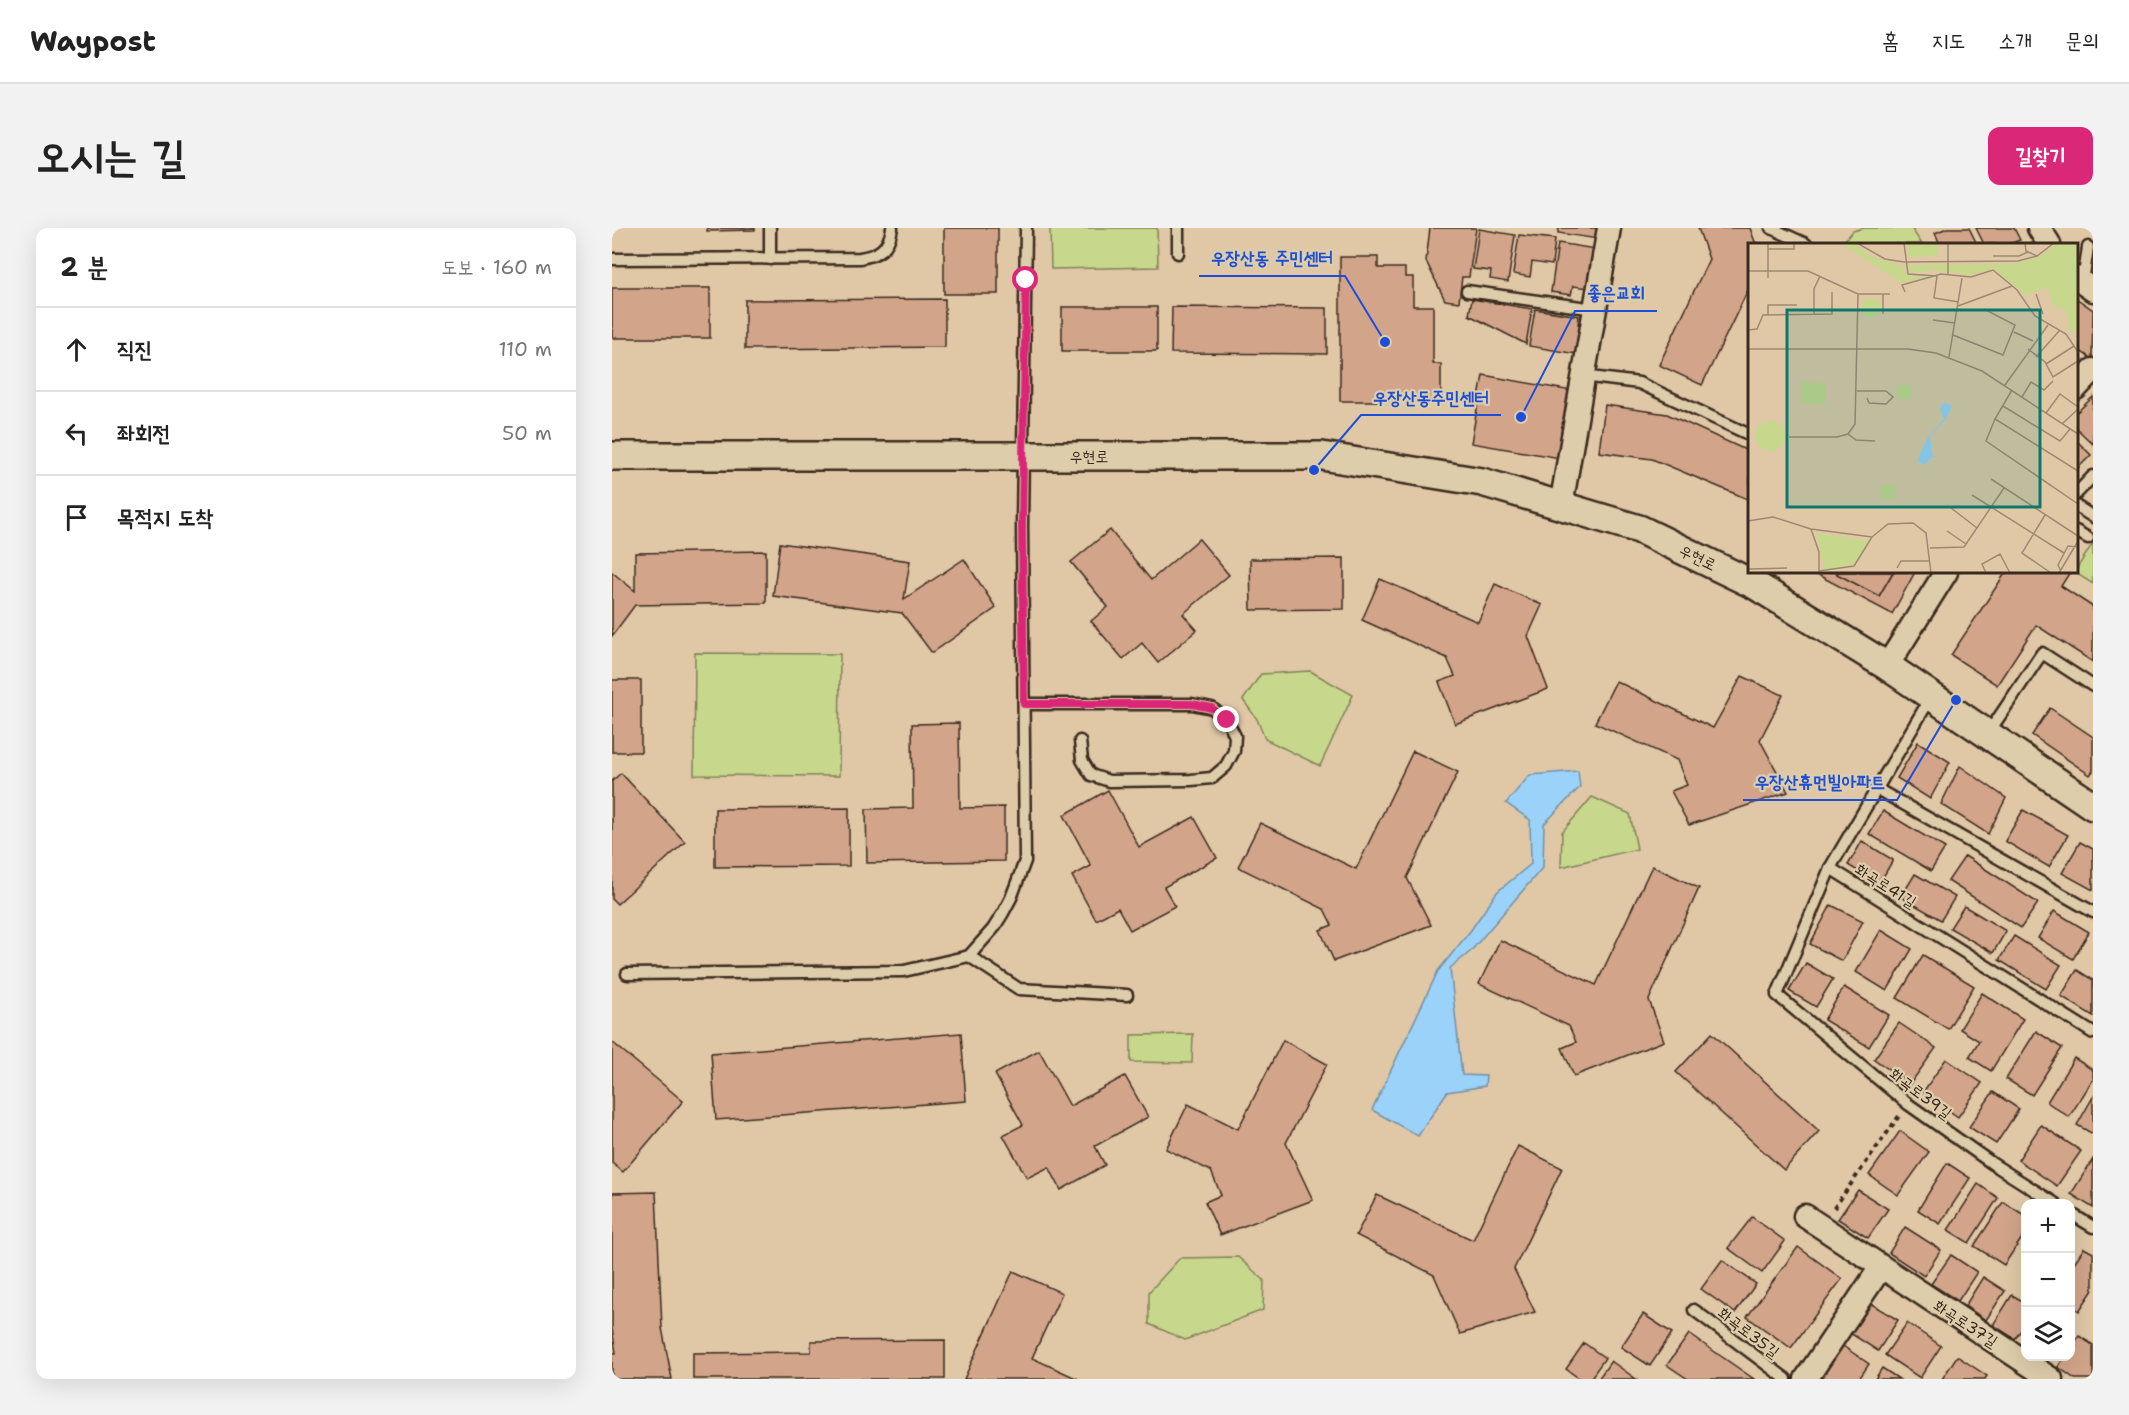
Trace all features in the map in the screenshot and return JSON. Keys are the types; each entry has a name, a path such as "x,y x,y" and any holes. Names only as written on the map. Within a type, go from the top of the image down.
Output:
{"street":[{"path":"1561,506 1609,228"},
{"path":"2039,228 2048,243"},
{"path":"2078,386 2093,370"},
{"name":"우현로","path":"612,456 1322,456 1482,482 1639,529 1755,585 1887,666 2093,806"},
{"path":"1887,666 1945,573"},
{"name":"화곡로37길","path":"1813,1221 2051,1379"},
{"path":"1806,1379 1881,1268"}],"lane":[{"path":"770,228 770,259"},
{"path":"612,259 860,258 875,256 885,247 891,228"},
{"path":"627,974 904,971 969,956 993,929 1003,913 1025,861 1022,525 1026,228"},
{"path":"1178,228 1178,253"},
{"path":"1771,228 1804,243"},
{"path":"2084,283 2088,247"},
{"path":"1467,291 1595,309"},
{"path":"1583,376 1639,383 1748,435"},
{"path":"2078,492 2093,476"},
{"path":"2078,507 2093,517"},
{"path":"2078,532 2088,538"},
{"path":"1987,735 2042,653 2093,686"},
{"name":"화곡로41길","path":"1931,696 1830,868 2093,1033"},
{"path":"1024,704 1192,704 1212,708 1227,720 1234,736 1234,752 1226,766 1212,778 1109,781 1091,775 1082,760 1080,741"},
{"path":"1877,789 2093,912"},
{"name":"화곡로39길","path":"1830,868 1777,995 1908,1104 1993,1164 2050,1199"},
{"path":"969,956 1019,989 1126,995"},
{"path":"2075,1216 2093,1227"},
{"name":"화곡로35길","path":"1694,1310 1786,1379"}],"path":[{"path":"1813,1221 1908,1104"}],"green space":[{"path":"1050,228 1157,228 1158,267 1051,269"},
{"path":"1864,228 1911,228 1921,243 1842,243 1853,231"},
{"path":"2093,543 2093,584 2076,573 2078,573 2078,566"},
{"path":"695,653 840,654 839,776 694,775"},
{"path":"1310,671 1353,695 1320,766 1265,739 1257,719 1243,700 1261,674"},
{"path":"1592,797 1630,814 1637,849 1561,867 1562,832"},
{"path":"1193,1034 1192,1063 1131,1062 1131,1035"},
{"path":"1238,1257 1264,1280 1263,1310 1185,1340 1149,1324 1149,1292 1180,1258"}],"water":[{"path":"1578,771 1580,787 1544,824 1543,867 1470,952 1450,968 1462,1075 1486,1076 1485,1086 1447,1092 1418,1136 1372,1110 1438,971 1471,930 1497,892 1531,864 1530,820 1506,803 1530,775"}],"building":[{"path":"707,228 755,228 755,230 707,231"},
{"path":"944,228 998,228 998,294 944,294"},
{"path":"1430,228 1476,228 1469,277 1462,277 1459,302 1445,300 1426,261"},
{"path":"1559,228 1599,228 1598,239 1558,233"},
{"path":"1698,228 1750,228 1758,243 1748,243 1748,292 1702,385 1659,365 1709,259"},
{"path":"1947,228 1969,228 1976,243 1940,243 1935,233"},
{"path":"1976,228 2014,228 2020,240 2012,243 1984,243"},
{"path":"1479,229 1515,235 1508,282 1490,279 1491,271 1473,269"},
{"path":"1519,235 1555,239 1552,265 1532,262 1530,277 1513,274"},
{"path":"1558,243 1596,249 1590,288 1573,286 1571,295 1551,292"},
{"path":"1340,257 1378,257 1378,268 1405,268 1405,277 1413,277 1413,306 1433,306 1433,364 1441,364 1441,401 1340,401"},
{"path":"612,288 710,288 710,338 612,338"},
{"path":"945,299 945,347 745,349 745,300"},
{"path":"1472,299 1532,309 1526,344 1469,315"},
{"path":"2078,299 2093,310 2092,359 2078,349"},
{"path":"1062,307 1157,307 1157,351 1062,351"},
{"path":"1172,307 1327,308 1327,354 1171,353"},
{"path":"1535,309 1579,316 1578,324 1587,325 1582,355 1529,346"},
{"path":"1483,375 1572,391 1560,458 1471,443"},
{"path":"2093,397 2093,444 2078,430 2078,411"},
{"path":"1605,405 1667,414 1748,451 1748,499 1652,459 1599,452"},
{"path":"2078,442 2091,455 2078,468"},
{"path":"1110,530 1151,580 1199,539 1229,575 1183,614 1197,630 1158,663 1142,643 1123,659 1091,621 1108,607 1071,562"},
{"path":"780,543 910,561 904,599 964,559 996,608 932,653 902,613 773,596"},
{"path":"766,551 766,603 635,605 612,636 612,572 635,591 635,553"},
{"path":"1344,558 1344,609 1251,610 1250,559"},
{"path":"1838,573 1879,596 1892,573 1914,573 1892,614 1816,574"},
{"path":"1838,573 1892,573 1879,596"},
{"path":"2005,573 2069,573 2061,586 2093,607 2093,662 2036,625 1997,685 1951,655"},
{"path":"1380,579 1478,622 1495,584 1542,605 1528,636 1548,689 1455,724 1439,682 1455,676 1447,658 1362,620"},
{"path":"1742,676 1783,695 1760,740 1788,792 1689,825 1671,791 1687,785 1677,760 1595,723 1616,681 1713,728"},
{"path":"612,680 641,680 641,752 612,752"},
{"path":"2050,708 2093,737 2093,771 2090,775 2032,735"},
{"path":"959,723 960,808 1004,807 1004,861 867,863 866,809 913,808 912,724"},
{"path":"1918,742 1950,762 1930,799 1897,778"},
{"path":"1413,751 1458,772 1407,878 1431,925 1334,961 1320,930 1332,925 1324,909 1238,867 1260,823 1356,869"},
{"path":"1960,766 2006,798 1988,834 1941,804"},
{"path":"621,773 685,842 617,904 612,899 612,781"},
{"path":"1108,790 1139,847 1194,817 1217,858 1164,887 1175,906 1130,930 1118,908 1096,920 1072,876 1091,866 1064,815"},
{"path":"849,808 849,866 715,867 715,809"},
{"path":"2023,810 2068,835 2049,867 2005,841"},
{"path":"1883,811 1945,848 1931,871 1869,834"},
{"path":"1862,841 1893,860 1879,884 1848,865"},
{"path":"2080,842 2093,849 2093,890 2062,873"},
{"path":"1965,856 2038,903 2021,928 1948,881"},
{"path":"1652,866 1699,888 1649,1000 1664,1041 1574,1076 1562,1048 1576,1042 1569,1026 1479,984 1500,940 1596,985"},
{"path":"1915,874 1955,897 1941,920 1901,897"},
{"path":"1831,905 1863,921 1842,961 1810,944"},
{"path":"1964,906 2006,931 1993,953 1950,928"},
{"path":"2054,911 2089,932 2073,959 2038,938"},
{"path":"1881,930 1912,949 1887,991 1856,972"},
{"path":"2014,936 2061,965 2046,989 1999,960"},
{"path":"1923,955 1974,986 1948,1029 1897,998"},
{"path":"1806,963 1833,979 1816,1007 1789,991"},
{"path":"2077,970 2093,980 2093,1016 2061,996"},
{"path":"1844,987 1889,1015 1869,1047 1824,1020"},
{"path":"1982,993 2023,1019 1991,1071 1969,1057 1979,1041 1960,1029"},
{"path":"1899,1023 1936,1048 1910,1084 1874,1059"},
{"path":"2036,1031 2062,1048 2032,1095 2006,1079"},
{"path":"961,1033 966,1101 716,1120 711,1053"},
{"path":"1712,1033 1819,1131 1784,1170 1676,1072"},
{"path":"1283,1040 1327,1064 1286,1143 1313,1200 1220,1235 1205,1202 1221,1195 1211,1171 1166,1149 1188,1104 1238,1129"},
{"path":"612,1042 683,1101 623,1172 612,1163"},
{"path":"1039,1050 1070,1106 1125,1076 1148,1117 1095,1146 1105,1165 1061,1190 1049,1167 1027,1178 1003,1135 1023,1125 995,1074"},
{"path":"2074,1058 2093,1070 2093,1080 2069,1117 2047,1102"},
{"path":"1946,1059 1982,1083 1958,1117 1923,1092"},
{"path":"1993,1092 2019,1109 1996,1144 1969,1127"},
{"path":"2093,1097 2093,1134 2077,1125"},
{"path":"2041,1125 2081,1151 2057,1186 2018,1160"},
{"path":"1900,1131 1929,1152 1898,1195 1869,1175"},
{"path":"1518,1146 1562,1168 1514,1269 1535,1312 1460,1334 1434,1275 1356,1235 1377,1195 1473,1240"},
{"path":"2093,1159 2093,1208 2071,1194"},
{"path":"1947,1163 1970,1178 1940,1224 1918,1210"},
{"path":"1978,1184 1998,1198 1969,1243 1948,1230"},
{"path":"1858,1190 1888,1209 1868,1238 1838,1219"},
{"path":"656,1192 662,1328 672,1379 612,1379 612,1353 616,1353 612,1328 612,1193"},
{"path":"2003,1202 2021,1213 2021,1240 2004,1265 1974,1246"},
{"path":"1752,1217 1785,1241 1762,1273 1728,1248"},
{"path":"1905,1227 1941,1250 1924,1276 1889,1253"},
{"path":"1798,1247 1842,1279 1791,1348 1747,1317"},
{"path":"2084,1248 2093,1253 2093,1290 2079,1311 2075,1308 2075,1262"},
{"path":"1951,1255 1977,1272 1958,1301 1931,1284"},
{"path":"1722,1260 1756,1284 1735,1313 1701,1289"},
{"path":"1013,1271 1062,1293 1032,1358 1078,1379 964,1379"},
{"path":"1983,1277 2005,1291 1986,1320 1965,1306"},
{"path":"2012,1295 2021,1300 2021,1330 2015,1339 1993,1325"},
{"path":"1870,1303 1898,1320 1878,1351 1850,1333"},
{"path":"1643,1314 1672,1333 1650,1366 1621,1347"},
{"path":"1907,1323 1941,1346 1920,1378 1885,1355"},
{"path":"1689,1334 1754,1379 1688,1379 1667,1365"},
{"path":"2079,1336 2093,1345 2093,1379 2075,1379 2058,1367 2062,1361 2075,1361 2075,1342"},
{"path":"945,1340 945,1379 693,1379 693,1353 811,1352 811,1341"},
{"path":"1584,1343 1605,1358 1590,1379 1580,1379 1566,1369"},
{"path":"1843,1346 1869,1364 1859,1379 1820,1379"},
{"path":"1957,1356 1987,1376 1985,1379 1942,1379"},
{"path":"1611,1361 1636,1379 1598,1379"},
{"path":"1882,1368 1899,1379 1875,1379"}],"place":[{"name":"우장산동 주민센터","path":"1385,342"},
{"name":"좋은교회","path":"1521,417"},
{"name":"우장산동주민센터","path":"1314,470"},
{"name":"우장산휴먼빌아파트","path":"1956,700"}],"route":[{"path":"1026,280 1022,525 1024,704 1192,704 1212,708 1227,720"}]}
